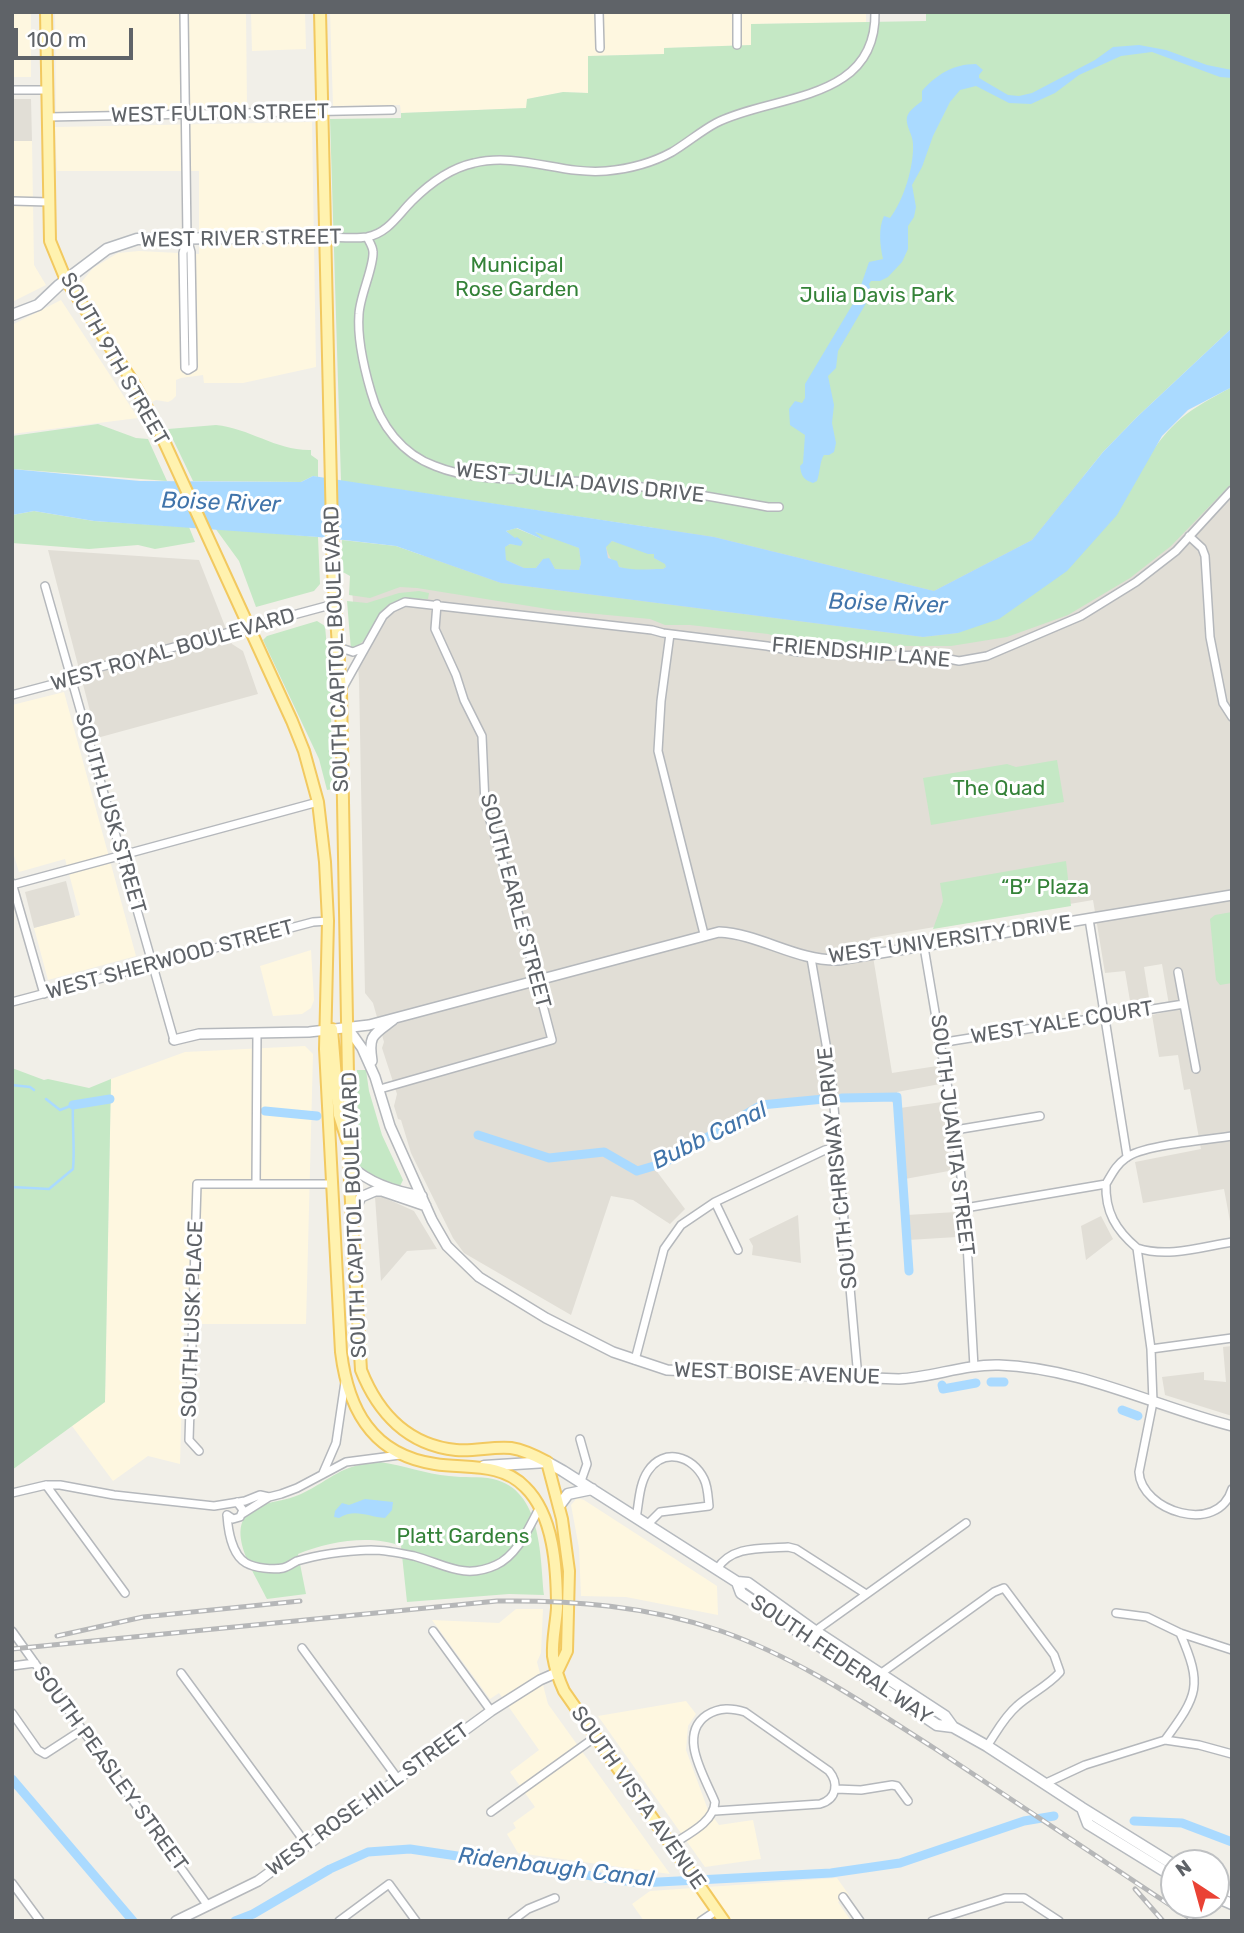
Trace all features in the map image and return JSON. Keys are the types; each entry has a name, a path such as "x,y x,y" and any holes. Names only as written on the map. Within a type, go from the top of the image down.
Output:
{"main road":[{"name":"SOUTH 9TH STREET","path":"46,12 50,241 66,280 133,382 157,426 304,751 318,802"},
{"name":"SOUTH CAPITOL BOULEVARD","path":"320,12 334,604 341,692 352,1216 361,1370 369,1390 382,1410 401,1429 418,1440 455,1450 510,1448 547,1462"},
{"name":"WEST RIVER STREET","path":"12,314 38,305 107,250 137,239 325,237"},
{"name":"SOUTH CAPITOL BOULEVARD","path":"318,802 328,921 332,1184 345,1382 356,1410 373,1434 400,1454 434,1464 480,1466 547,1462"},
{"path":"329,1030 340,1115 351,1153"},
{"path":"547,1462 559,1506 569,1587 567,1651 556,1673"},
{"name":"SOUTH FEDERAL WAY","path":"547,1462 737,1582 748,1583 815,1631 945,1716 953,1727"},
{"name":"SOUTH VISTA AVENUE","path":"480,1466 514,1477 540,1506 548,1530 555,1570 553,1653 556,1673 564,1692 724,1921"},
{"path":"559,1506 568,1494 592,1489"},
{"name":"SOUTH FEDERAL WAY","path":"737,1582 741,1592 830,1655 937,1725 953,1727 987,1746 1160,1855"},
{"name":"SOUTH FEDERAL WAY","path":"1082,1808 1088,1824 1160,1868"}],"street":[{"path":"184,12 187,239 183,253 185,368 188,370 193,367 191,252 187,239"},
{"path":"599,12 600,48"},
{"path":"737,12 737,46"},
{"path":"367,237 383,231 421,192 461,167 476,162 499,159 575,170 605,171 629,167 672,152 718,122 790,101 828,85 858,66 867,55 872,44 876,12"},
{"path":"12,90 47,90"},
{"name":"WEST FULTON STREET","path":"48,117 392,110"},
{"path":"12,201 49,202"},
{"name":"WEST RIVER STREET","path":"325,237 367,237"},
{"name":"WEST JULIA DAVIS DRIVE","path":"367,237 373,254 359,311 358,327 376,408 388,430 403,446 433,466 488,477 646,486 768,507 779,506"},
{"name":"FRIENDSHIP LANE","path":"366,646 383,616 405,602 768,646 797,652 929,655 959,661 971,659 1004,649 1081,616 1106,602 1159,565 1232,490"},
{"path":"1189,536 1198,542 1205,556 1210,636 1223,703 1232,717"},
{"name":"SOUTH LUSK STREET","path":"45,586 174,1040"},
{"name":"WEST ROYAL BOULEVARD","path":"12,695 334,604"},
{"name":"SOUTH EARLE STREET","path":"380,1089 552,1040 537,979 485,804 482,736 435,629 437,604"},
{"path":"670,634 661,701 658,751 704,934"},
{"path":"337,647 354,652 366,646"},
{"path":"341,692 366,646"},
{"path":"44,994 12,884 318,802"},
{"name":"WEST UNIVERSITY DRIVE","path":"174,1040 199,1034 329,1030 369,1025 704,934 733,933 811,958 838,960 1232,895"},
{"path":"1089,919 1128,1156"},
{"name":"WEST SHERWOOD STREET","path":"12,1002 313,922 328,921"},
{"name":"SOUTH JUANITA STREET","path":"924,947 955,1130 965,1208 974,1367"},
{"name":"SOUTH CHRISWAY DRIVE","path":"811,958 831,1073 858,1378"},
{"name":"WEST YALE COURT","path":"1178,972 1196,1069"},
{"name":"WEST YALE COURT","path":"939,1043 1184,1004"},
{"name":"WEST BOISE AVENUE","path":"375,1077 369,1044 372,1037 397,1017"},
{"name":"WEST BOISE AVENUE","path":"347,1027 362,1048 380,1089 390,1126 447,1246 479,1277 572,1332 613,1352 667,1370 858,1378 919,1378 997,1365 1036,1368 1106,1385 1232,1426"},
{"path":"257,1033 256,1184 332,1184"},
{"path":"955,1130 1040,1116"},
{"path":"1232,1136 1128,1156 1114,1169 1106,1184 1110,1215 1123,1236 1137,1248 1167,1253 1232,1242"},
{"path":"635,1360 664,1250 681,1225 715,1202 825,1150 837,1147"},
{"path":"351,1166 365,1177 408,1194 422,1196"},
{"name":"SOUTH LUSK PLACE","path":"199,1451 190,1440 197,1184 256,1184"},
{"path":"965,1208 1106,1184"},
{"path":"352,1216 361,1197 375,1191 426,1206"},
{"path":"715,1202 738,1250"},
{"path":"1137,1248 1151,1349 1153,1402 1139,1472 1140,1482 1147,1492 1186,1516 1211,1512 1223,1505 1232,1489"},
{"path":"1151,1349 1232,1338"},
{"path":"322,1474 336,1443 345,1382"},
{"path":"580,1439 587,1464 581,1482"},
{"path":"214,1506 233,1519 270,1497 297,1488 358,1459 400,1454"},
{"path":"636,1518 641,1486 655,1462 668,1456 687,1460 704,1480 709,1506 660,1512 647,1525"},
{"path":"12,1493 47,1485 214,1506 260,1495 270,1497"},
{"path":"47,1485 125,1593"},
{"path":"232,1540 242,1506 234,1502"},
{"path":"234,1502 226,1508 232,1540 245,1562 258,1567 282,1568 298,1561 323,1556 373,1550 414,1556 458,1572 474,1572 494,1567 507,1559 540,1506"},
{"path":"815,1631 966,1523"},
{"path":"717,1569 723,1560 736,1552 788,1547 796,1549 866,1594"},
{"path":"880,1674 994,1592 1004,1588 1054,1655 1060,1672 1005,1718 987,1746"},
{"path":"1116,1613 1133,1613 1147,1617 1180,1633 1232,1650"},
{"path":"433,1631 491,1711"},
{"name":"SOUTH PEASLEY STREET","path":"12,1632 208,1906"},
{"path":"1165,1740 1182,1716 1195,1684 1192,1662 1180,1633"},
{"path":"302,1648 398,1779"},
{"path":"12,1666 35,1663"},
{"path":"181,1673 307,1845"},
{"name":"WEST ROSE HILL STREET","path":"176,1921 258,1881 491,1711 556,1673"},
{"path":"670,1846 710,1818 715,1811 715,1802 694,1751 692,1737 705,1716 719,1710 734,1709 745,1712 829,1770 833,1776 836,1789 831,1799 820,1804 715,1811"},
{"path":"12,1713 37,1750 45,1754 82,1730"},
{"path":"491,1812 594,1738"},
{"path":"1044,1784 1085,1765 1165,1740 1232,1754"},
{"path":"836,1789 861,1790 892,1784 897,1786 908,1801"},
{"path":"12,1883 40,1921"},
{"path":"339,1921 390,1884 416,1921"},
{"path":"843,1897 860,1921"},
{"path":"512,1921 528,1909 555,1898"},
{"path":"932,1921 1005,1898 1024,1898 1059,1921"},
{"path":"701,1921 716,1910"}],"shaded area":[{"path":"12,12 31,12 31,77 12,77"},
{"path":"55,12 246,12 247,108 56,112"},
{"path":"251,12 305,12 306,49 252,51"},
{"path":"330,12 866,12 866,22 752,24 752,45 665,48 664,54 589,56 589,93 563,92 527,99 527,108 401,113 400,105 333,106"},
{"path":"12,99 31,99 32,141 12,141"},
{"path":"312,122 316,367 243,383 204,383 203,375 181,378 176,380 176,396 172,400 152,402 87,304 79,285 93,268 118,253 139,251 199,254 199,171 57,171 55,127"},
{"path":"12,141 32,141 34,265 46,285 12,302"},
{"path":"61,300 138,418 12,434 12,325"},
{"path":"1232,459 1232,1232 1224,1189 1143,1203 1135,1162 1201,1149 1190,1089 1184,1090 1178,1055 1159,1057 1152,1015 1170,1011 1162,964 1144,967 1150,1004 1131,1007 1125,971 1105,973 1093,900 870,938 892,1073 937,1066 940,1084 897,1092 900,1108 942,1102 954,1170 905,1179 901,1120 890,1097 827,1101 761,1100 736,1124 652,1165 685,1209 670,1224 633,1200 611,1196 571,1315 464,1253 453,1238 411,1153 401,1120 398,1119 394,1106 397,1094 382,1048 384,1042 373,1003 365,993 359,679 350,564"},
{"path":"48,550 199,560 232,644 243,651 258,694 97,738"},
{"path":"64,692 136,956 48,980 34,928 80,915 65,859 19,872 12,849 12,705"},
{"path":"66,881 75,917 34,928 25,892"},
{"path":"311,950 314,1000 311,1008 302,1014 273,1016 260,966"},
{"path":"305,1046 313,1054 306,1324 184,1324 180,1464 148,1456 113,1481 72,1426 105,1402 111,1079 185,1052"},
{"path":"375,1197 383,1197 414,1211 437,1249 407,1251 381,1281"},
{"path":"956,1212 957,1237 908,1240 907,1215"},
{"path":"798,1215 801,1263 752,1255 753,1246 749,1239"},
{"path":"1101,1216 1113,1239 1086,1260 1081,1226"},
{"path":"1232,1346 1232,1416 1165,1395 1162,1377 1204,1372 1204,1380 1226,1382 1223,1347"},
{"path":"577,1498 717,1586 718,1615 626,1597 581,1596 579,1548 571,1505"},
{"path":"516,1609 543,1609 541,1653 537,1662 548,1704 670,1874 518,1853 507,1834 516,1828 513,1823 535,1807 510,1772 539,1750 499,1693 490,1699 432,1620 499,1623"},
{"path":"686,1701 696,1714 688,1726 686,1750 708,1810 719,1825 753,1820 761,1859 705,1867 598,1716"},
{"path":"837,1878 849,1895 838,1902 851,1921 644,1921 632,1904 650,1891"}],"green space":[{"name":"Julia Davis Park","path":"926,12 1232,12 1232,328 1103,452 1032,540 934,591 714,537 341,481 330,119 401,118 401,113 526,108 527,99 563,92 588,93 588,56 664,54 664,48 751,45 751,24 926,21"},
{"path":"1232,387 1232,483 1171,546 1130,578 1068,615 1007,637 951,646 895,646 834,641 799,643 768,634 690,625 665,625 650,619 554,610 417,588 400,587 370,598 349,595 350,576 341,571 342,540 396,546 501,583 923,637 958,633 1144,464 1163,437 1182,418"},
{"path":"98,424 136,438 148,439 167,481 12,469 12,436"},
{"path":"216,425 240,430 286,447 311,450 311,455 318,460 318,477 313,476 301,482 193,481 168,429"},
{"path":"34,511 94,521 189,527 195,542 155,549 138,545 89,549 12,543 12,515"},
{"path":"215,528 318,537 320,584 314,591 256,607 239,561"},
{"path":"516,528 542,539 534,532 541,533 579,548 579,570 555,569 549,559 543,559 536,568 524,568 506,560 504,547 510,544 521,545 506,531"},
{"path":"612,541 654,553 654,558 666,564 666,567 628,570 621,567 609,556 606,546"},
{"path":"399,593 429,593 428,599 394,602 385,608 362,642 351,650 347,601 367,603"},
{"path":"317,621 325,626 330,681 333,789 327,790 319,759 263,640 267,636"},
{"name":"The Quad","path":"1057,760 1064,802 931,825 923,778 1007,764 1016,767"},
{"name":"“B” Plaza","path":"1066,861 1071,906 933,929 943,901 940,883"},
{"path":"1232,912 1232,983 1220,985 1216,980 1210,919 1215,915"},
{"path":"12,1068 44,1080 89,1088 111,1079 105,1402 12,1470"},
{"path":"357,1070 366,1070 369,1091 382,1135 403,1180 400,1186 365,1175 359,1168"},
{"name":"Platt Gardens","path":"380,1462 440,1475 493,1479 509,1486 521,1496 530,1510 539,1544 544,1595 509,1594 407,1602 401,1546 376,1540 362,1540 335,1543 298,1554 306,1594 267,1599 244,1552 241,1527 245,1516 255,1508 301,1494 346,1469"}],"water":[{"path":"1139,45 1166,50 1207,65 1232,70 1232,78 1220,77 1152,52 1121,56 1079,75 1055,93 1031,104 1009,103 976,86 960,90 950,102 912,185 916,207 908,226 908,249 902,262 888,277 871,281 869,284 872,293 838,351 836,368 828,376 834,405 834,452 824,455 817,481 813,483 805,479 800,466 803,463 805,435 790,425 789,409 795,401 802,403 805,398 805,384 857,297 869,262 883,259 881,226 884,216 890,218 895,211 907,182 913,144 907,117 922,101 922,91 946,72 960,66 976,64 983,70 979,78 1008,95 1019,96 1032,93 1095,60 1113,47"},
{"name":"Boise River","path":"1232,328 1232,387 1188,410 1162,436 1117,515 1067,571 999,619 958,633 923,637 501,583 396,546 318,537 94,521 34,511 12,515 12,469 140,481 301,482 313,476 714,537 934,591 1032,540 1103,452","holes":["517,528 544,540 535,532 579,548 579,570 555,569 549,558 543,559 536,568 524,568 506,560 505,547 510,544 521,546 523,542 506,531","612,541 654,554 654,558 666,567 641,570 619,567 617,561 608,558 606,547"]},
{"path":"365,1499 393,1502 392,1510 385,1518 356,1513 334,1517 335,1511 342,1503 349,1505"}],"waterway":[{"path":"12,1085 34,1090"},
{"name":"Bubb Canal","path":"842,1098 897,1097 909,1271"},
{"path":"12,1187 49,1189 73,1169 73,1105 60,1110 46,1099"},
{"name":"Bubb Canal","path":"73,1105 110,1099"},
{"name":"Bubb Canal","path":"478,1135 549,1158 604,1152 637,1171 664,1163 761,1105 824,1099"},
{"name":"Bubb Canal","path":"265,1111 317,1116"},
{"name":"Bubb Canal","path":"991,1382 1004,1382"},
{"name":"Bubb Canal","path":"942,1385 943,1389 976,1383"},
{"name":"Bubb Canal","path":"1122,1410 1138,1416"},
{"path":"12,1779 133,1921"},
{"name":"Ridenbaugh Canal","path":"235,1921 253,1914 330,1869 368,1852 410,1849 640,1883 831,1873 900,1863 1024,1821 1054,1816"},
{"name":"Ridenbaugh Canal","path":"1134,1821 1182,1823 1232,1842"}],"railway":[{"path":"57,1636 143,1617 300,1601"},
{"path":"12,1649 497,1601 582,1603 638,1610 694,1622 777,1654 831,1683 934,1748 1194,1921"},
{"path":"1135,1889 1163,1921"}],"park label":[{"name":"Municipal Rose Garden","path":"517,278"}]}
